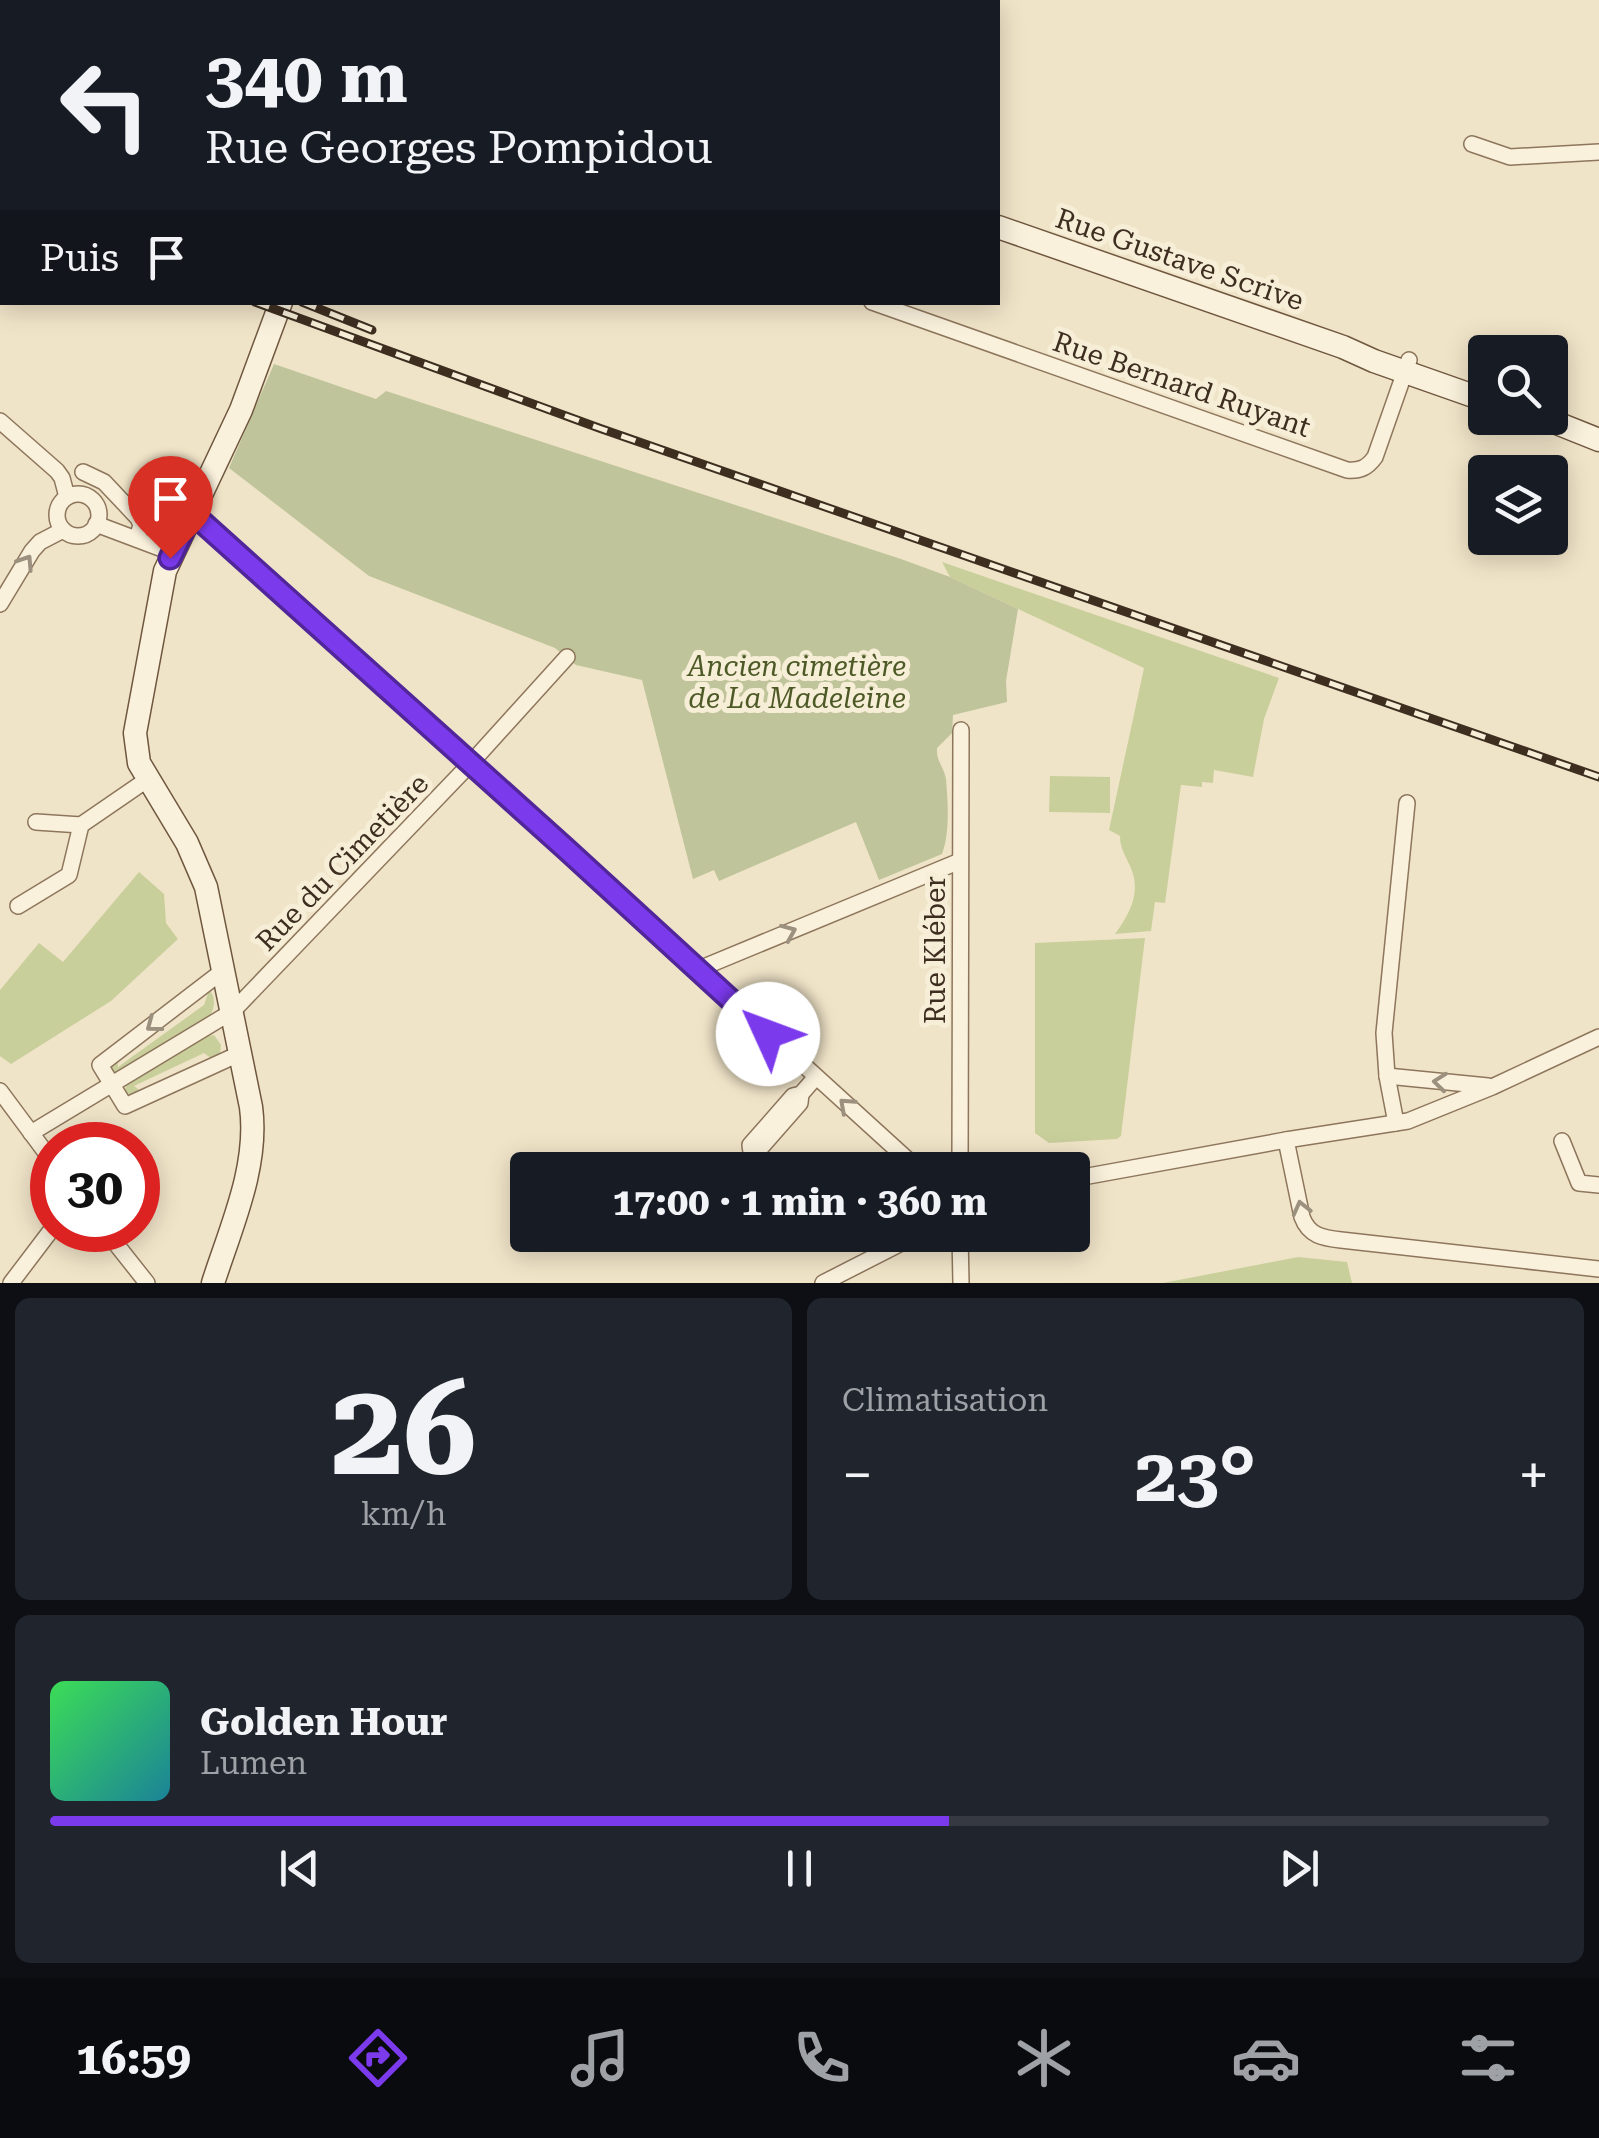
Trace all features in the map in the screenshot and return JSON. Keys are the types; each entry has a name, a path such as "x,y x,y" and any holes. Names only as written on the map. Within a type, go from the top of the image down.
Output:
{"street":[{"path":"1472,144 1510,157 1599,152"},
{"name":"Rue Gustave Scrive","path":"1000,228 1343,347 1468,381"},
{"path":"213,1283 239,1202 251,1153 253,1121 212,906 199,866 139,763 136,726 162,584 172,553 241,410 280,305"},
{"name":"Rue Bernard Ruyant","path":"880,305 1347,470 1367,466 1375,457 1407,366"},
{"name":"Rue Gustave Scrive","path":"1407,366 1468,393"},
{"path":"0,421 56,471 74,496"},
{"path":"1568,423 1599,428"},
{"path":"1568,427 1599,440"},
{"path":"74,496 81,464 138,518 137,539"},
{"path":"74,496 88,496 98,512 96,524 81,536 71,535 58,521 60,504 74,496"},
{"path":"192,513 899,1152"},
{"path":"96,524 172,553"},
{"path":"0,604 32,551 63,530"},
{"name":"Rue du Cimetière","path":"47,1122 233,1011 567,657"},
{"name":"Rue Kléber","path":"960,1152 961,730"},
{"path":"36,822 81,825 148,779"},
{"path":"1396,1123 1384,1044 1407,802"},
{"path":"18,906 69,875 81,825"},
{"path":"699,969 960,861"},
{"path":"224,970 100,1065 125,1106 240,1053"},
{"path":"1090,1177 1423,1116 1599,1037"},
{"path":"1387,1076 1492,1087"},
{"path":"801,1094 815,1078"},
{"path":"0,1091 30,1131"},
{"path":"1286,1140 1302,1217 1311,1232 1323,1238 1599,1269"},
{"path":"1562,1142 1578,1183"},
{"path":"1578,1183 1599,1186"},
{"path":"1568,1199 1578,1183"},
{"path":"11,1283 35,1252"},
{"path":"122,1252 147,1283"},
{"path":"824,1283 884,1252"},
{"path":"960,1252 961,1283"}],"green space":[{"name":"Ancien cimetière de La Madeleine","path":"274,364 376,399 386,391 901,559 1018,609 1006,681 1007,702 953,715 952,733 937,748 947,797 942,854 879,880 856,822 719,881 714,870 693,879 642,680 576,665 555,648 369,576 229,468"},
{"path":"942,562 1279,678 1264,719 1253,777 1214,770 1213,783 1202,782 1202,787 1181,785 1165,903 1155,902 1151,931 1115,934 1130,910 1135,885 1120,836 1109,830 1144,668 950,577"},
{"path":"1050,776 1110,777 1110,813 1049,812"},
{"path":"139,872 164,894 166,923 178,939 111,1001 11,1064 0,1056 0,990 39,943 63,962"},
{"path":"1145,938 1121,1136 1049,1143 1035,1133 1035,943"},
{"path":"209,990 214,1002 210,1015 113,1074 110,1065 117,1056 118,1067 204,1005"},
{"path":"214,1035 221,1045 220,1054 212,1059 204,1053 134,1086 142,1092 132,1096 124,1091 127,1085"},
{"path":"1298,1257 1347,1262 1352,1283 1163,1283"}],"railway":[{"path":"263,305 599,428 1599,777"},
{"path":"310,305 372,330"}],"route":[{"path":"170,558 192,513 768,1034"}]}
